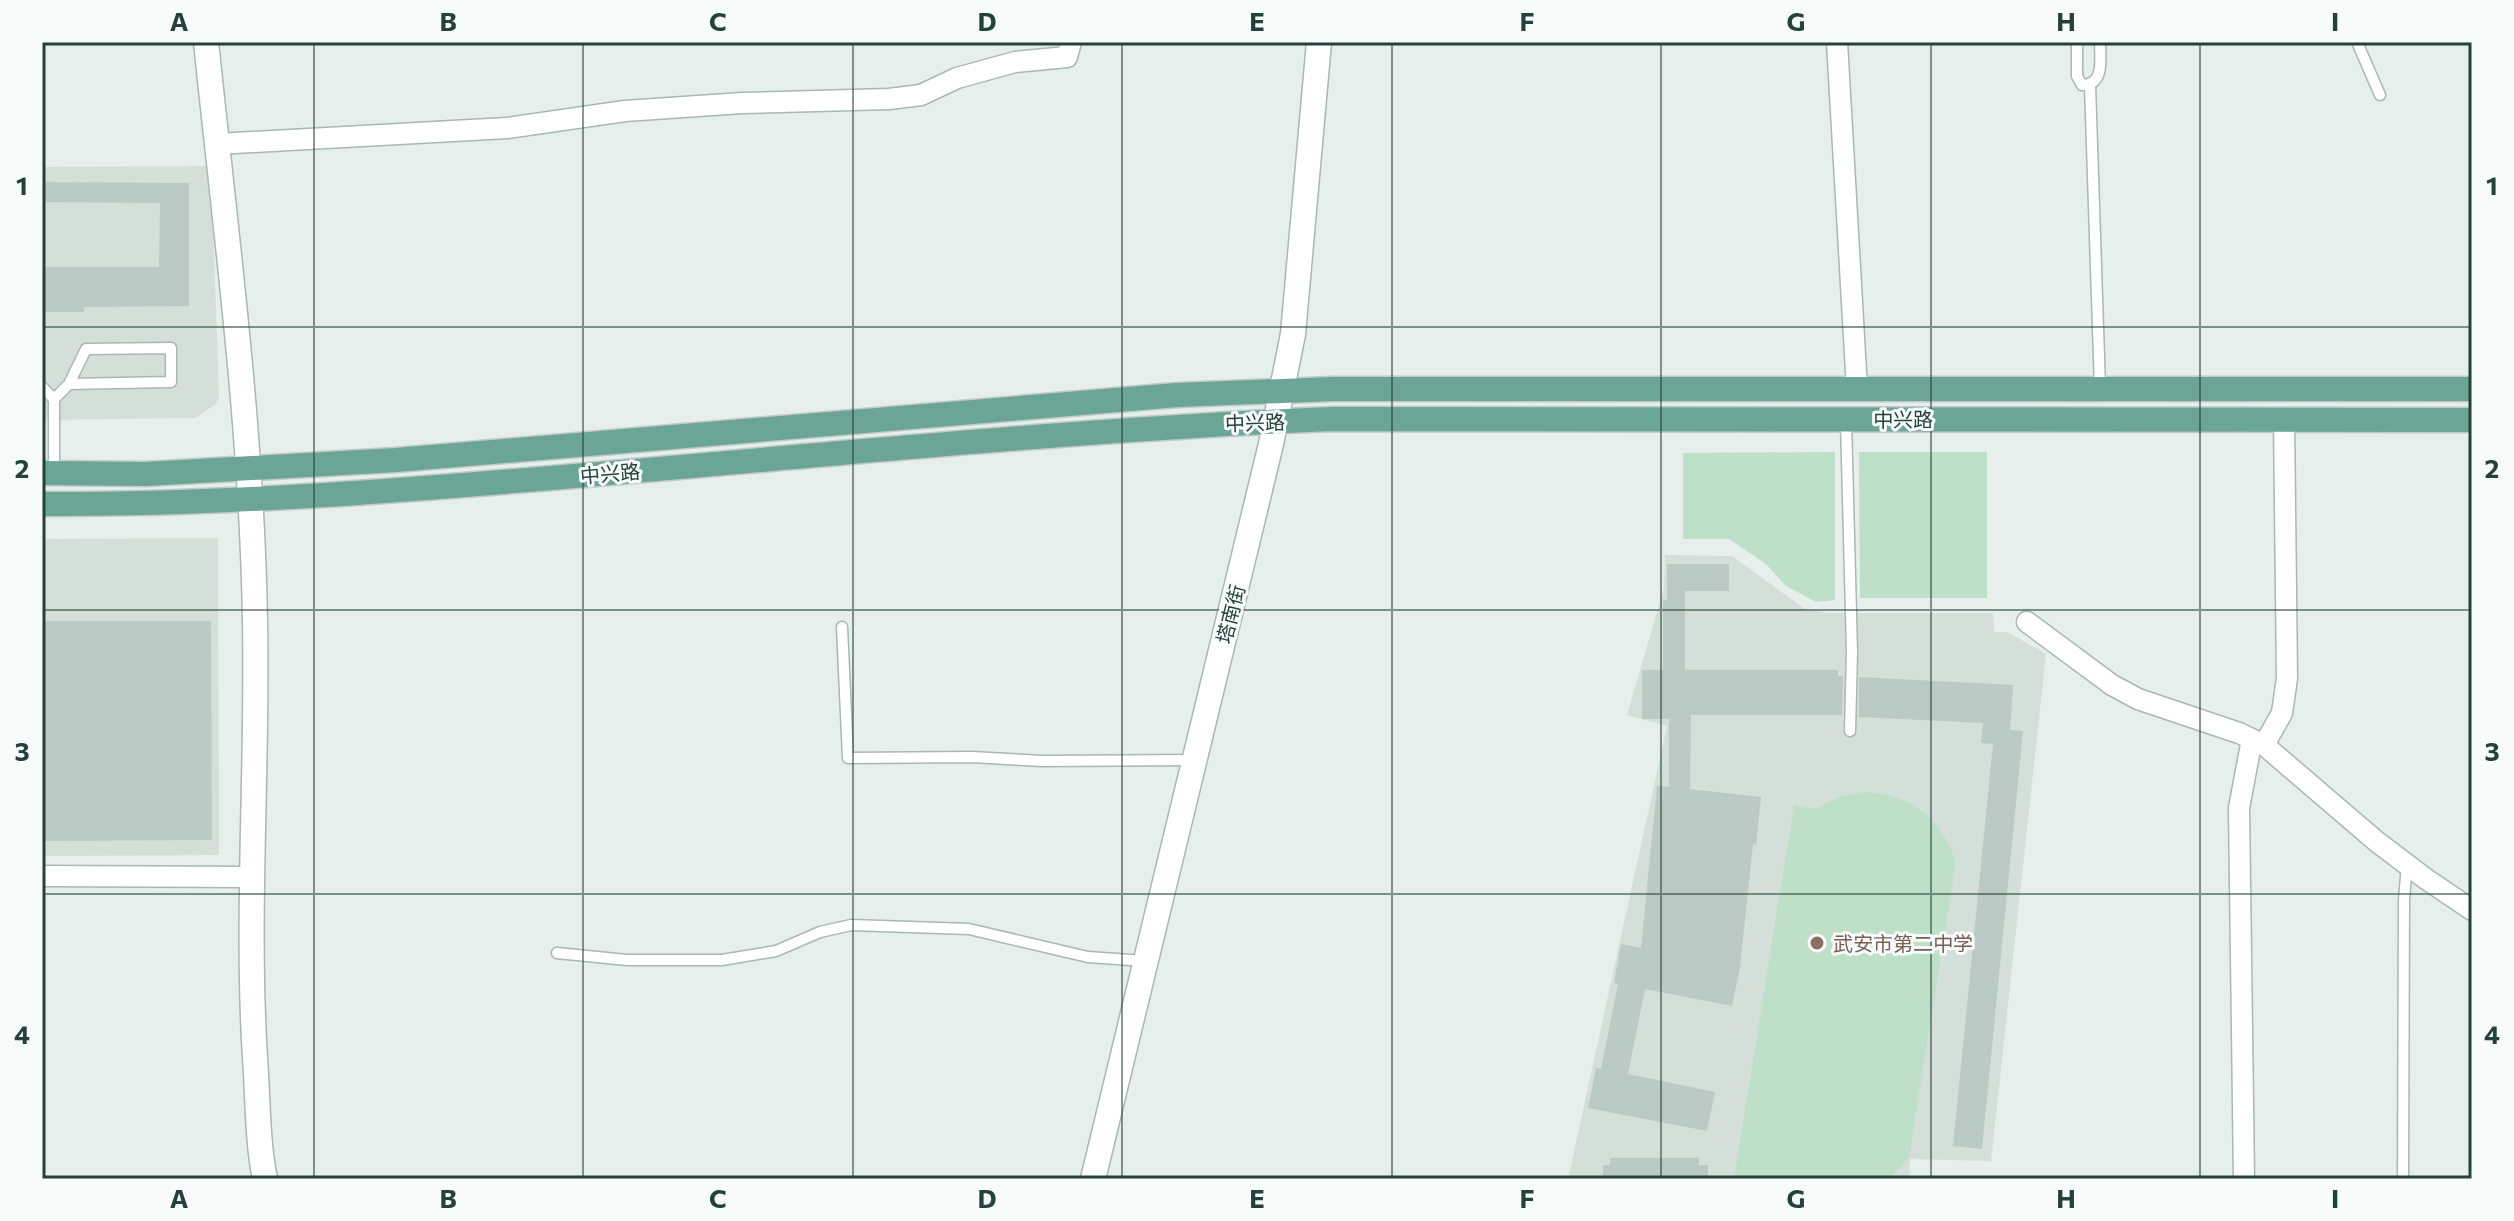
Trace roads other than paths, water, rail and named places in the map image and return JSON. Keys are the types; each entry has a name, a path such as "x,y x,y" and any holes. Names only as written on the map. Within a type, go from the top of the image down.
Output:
{"main road":[{"name":"中兴路","path":"48,473 146,474 411,459 1177,395 1282,391 2472,389"},
{"name":"中兴路","path":"42,504 147,504 413,490 1179,425 1846,419 2472,420"}],"street":[{"path":"206,42 243,389 248,468 255,622 251,877 254,1031 265,1179"},
{"path":"217,144 507,128 640,110 889,99 921,95 957,78 1015,62 1067,57 1071,42"},
{"name":"塔南街","path":"1093,1179 1276,422 1293,334 1319,42"},
{"path":"1837,42 1857,389"},
{"path":"2244,1179 2239,808 2258,742 2282,713 2287,678 2284,419"},
{"path":"2027,622 2112,685 2138,699 2258,742 2407,864 2472,910"},
{"path":"42,876 251,877"}],"lane":[{"path":"2077,42 2079,82 2082,85 2097,81 2100,42"},
{"path":"2357,42 2380,95"},
{"path":"2090,85 2100,388"},
{"path":"48,473 54,399 69,384 86,349 171,348 171,382 69,384"},
{"path":"42,387 54,399"},
{"path":"1846,419 1852,652 1850,731"},
{"path":"842,627 848,758 1194,760"},
{"path":"2403,1179 2404,900 2407,864"},
{"path":"557,953 627,960 722,960 776,951 820,932 851,925 969,929 1088,957 1145,961"}],"place":[{"name":"武安市第二中学","path":"1817,943"}]}
